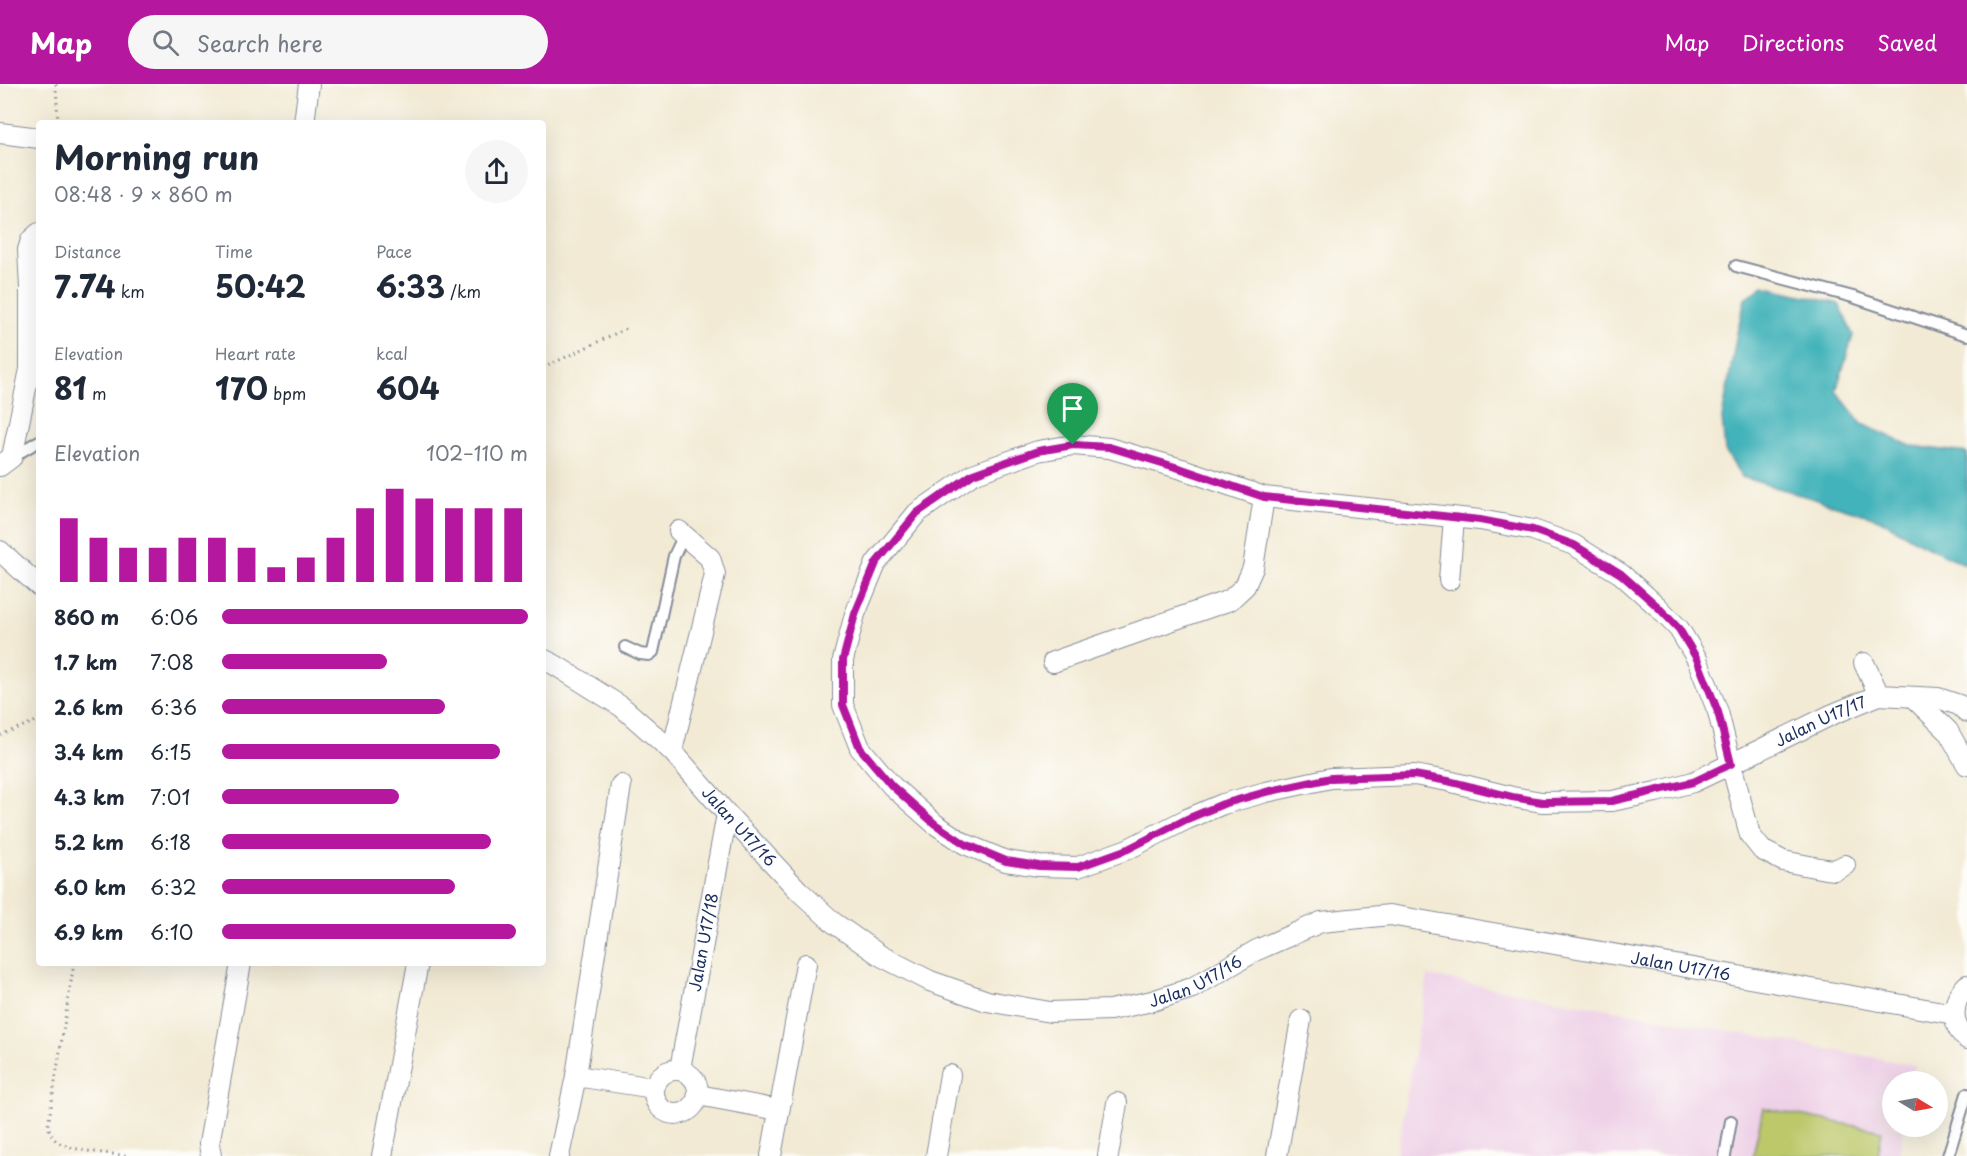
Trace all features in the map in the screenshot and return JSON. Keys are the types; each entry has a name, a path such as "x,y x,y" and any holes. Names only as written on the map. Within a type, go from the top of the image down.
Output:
{"street":[{"path":"304,120 309,84"},
{"path":"0,133 36,138"},
{"path":"6,462 30,369 28,250 31,240 36,236"},
{"name":"Jalan U17/17","path":"1731,764 1718,712 1697,659 1679,629 1621,574 1574,545 1533,530 1454,518 1264,497 1109,447 1073,445 1038,451 973,474 917,513 876,563 855,614 843,660 843,705 860,748 892,786 935,824 965,844 1006,861 1039,866 1078,867 1128,849 1187,819 1223,804 1331,778 1414,775 1542,802 1612,801 1693,782 1731,764 1831,715 1879,695 1938,698 1959,705 1967,712"},
{"path":"1053,662 1230,600 1245,586 1253,568 1264,497"},
{"path":"1449,580 1454,518"},
{"path":"672,751 715,573 710,558 681,533"},
{"path":"0,551 36,583"},
{"name":"Jalan U17/16","path":"546,660 622,707 672,751 799,891 834,923 881,956 930,981 987,1000 1050,1012 1110,1010 1152,1001 1192,988 1257,950 1321,922 1390,915 1954,1014"},
{"path":"1864,663 1879,695"},
{"path":"1914,698 1948,731 1967,765"},
{"path":"1731,764 1750,835 1762,850 1783,861 1825,869 1835,870 1845,865"},
{"path":"559,1156 576,1076 621,785"},
{"name":"Jalan U17/18","path":"680,1070 727,814"},
{"path":"771,1156 806,964"},
{"path":"211,1156 209,1144 240,966"},
{"path":"382,1156 417,966"},
{"path":"1967,985 1960,991 1955,1002 1954,1014 1957,1026 1967,1039"},
{"path":"1277,1156 1301,1020"},
{"path":"673,1069 680,1070 692,1076 699,1088 699,1095 691,1109 677,1114 662,1109 654,1096 654,1088 661,1076 673,1069"},
{"path":"936,1156 950,1074"},
{"path":"576,1076 654,1088"},
{"path":"699,1095 779,1110"},
{"path":"1108,1156 1117,1103"}],"lane":[{"path":"1736,266 1853,297 1967,335"},
{"path":"6,462 36,443"},
{"path":"625,647 645,655 652,652 681,533"},
{"path":"1948,1156 1967,1094"},
{"path":"1725,1156 1731,1121"}],"path":[{"path":"56,84 58,120"},
{"path":"546,367 629,327"},
{"path":"0,735 36,721"},
{"path":"74,966 48,1126 51,1135 58,1142 75,1148 129,1156"}],"shaded area":[{"path":"1428,976 1915,1065 1914,1071 1882,1071 1882,1137 1902,1137 1899,1156 1396,1156"}],"green space":[{"path":"1763,1108 1882,1131 1878,1156 1753,1156"}],"water":[{"path":"1763,286 1839,304 1853,335 1836,391 1862,424 1911,446 1967,453 1967,565 1922,544 1879,519 1742,477 1725,451 1722,418 1745,299"}],"route":[{"path":"1073,445 1109,447 1264,497 1480,520 1533,530 1574,545 1621,574 1679,629 1697,659 1718,712 1731,764 1693,782 1612,801 1542,802 1414,775 1387,774 1331,778 1223,804 1187,819 1128,849 1078,867 1039,866 1006,861 965,844 935,824 892,786 860,748 843,705 843,660 855,614 876,563 917,513 973,474 1038,451 1073,445"}]}
